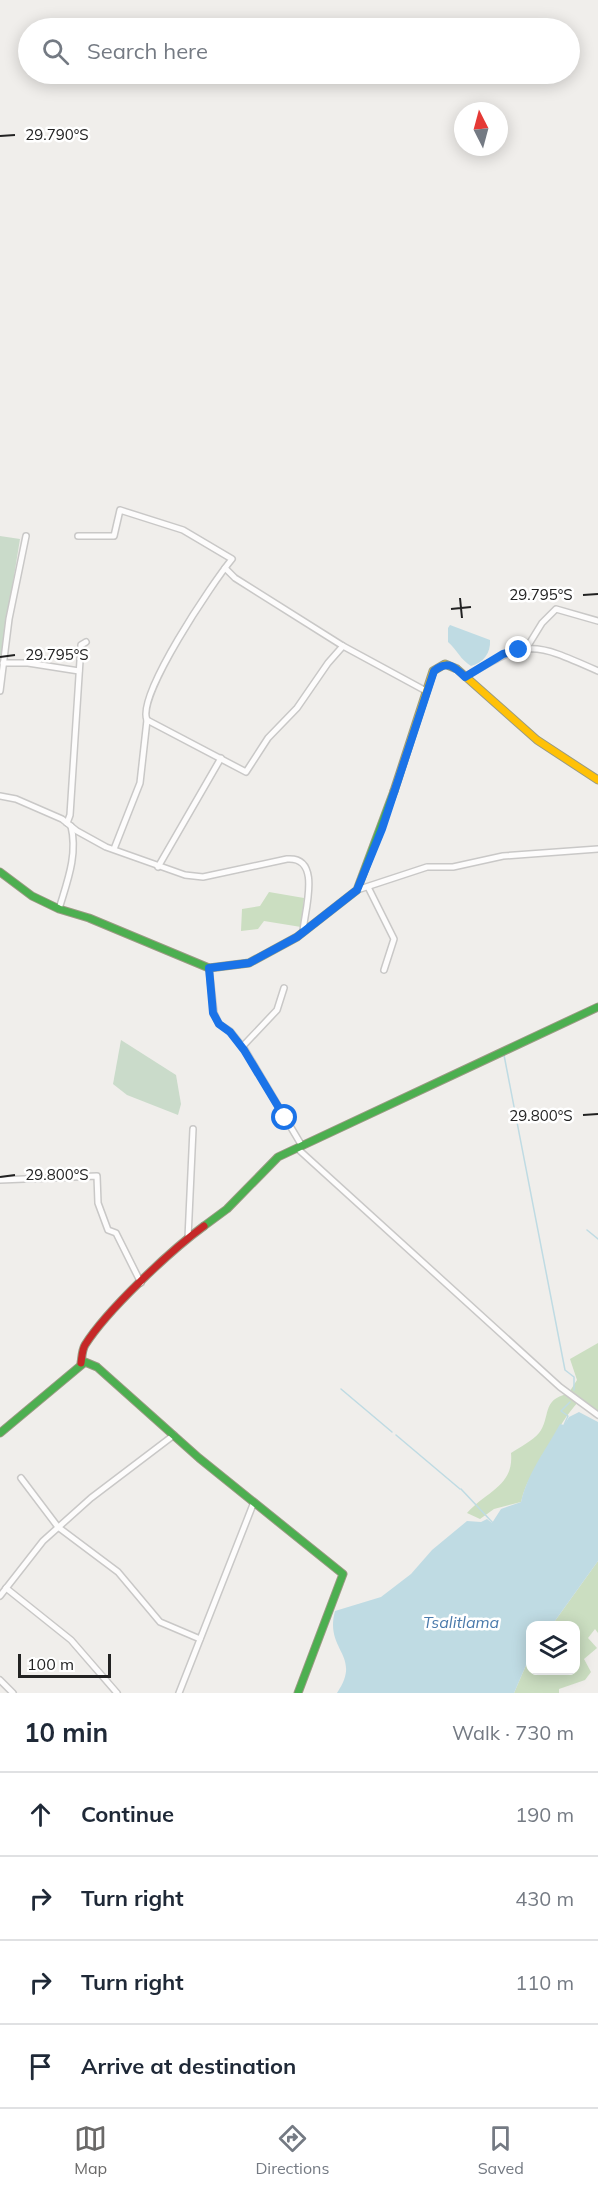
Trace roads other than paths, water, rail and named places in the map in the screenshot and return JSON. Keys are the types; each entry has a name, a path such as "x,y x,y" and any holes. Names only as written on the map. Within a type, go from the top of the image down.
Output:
{"street":[{"path":"78,536 114,536 120,510 183,530 232,559 174,646 148,696 144,713 147,720 140,783 114,849"},
{"path":"0,691 9,619 26,536"},
{"path":"225,568 235,578 343,646 426,691"},
{"path":"526,649 542,623 556,609 598,621"},
{"path":"59,909 70,873 74,841 69,825 81,645 86,642"},
{"path":"147,720 246,772 268,738 297,708 328,663 343,646"},
{"path":"465,677 503,654 526,649 542,649 556,653 598,671"},
{"path":"3,663 28,663 79,671"},
{"path":"357,890 382,829 426,691 434,671 445,664 451,664 537,741 598,780"},
{"path":"158,867 221,758"},
{"path":"0,796 16,799 114,849 184,875 203,877 287,859 299,860 306,866 309,876 303,932"},
{"path":"0,872 32,896 59,909 89,918 209,968 249,963 303,932 357,890 427,867 453,867 503,856 598,849"},
{"path":"368,888 394,939 384,970"},
{"path":"209,968 213,1013 219,1024 230,1032 242,1047 300,1148 560,1387 598,1415"},
{"path":"242,1047 276,1010 284,988"},
{"path":"0,1433 81,1363 83,1347 141,1282 188,1238 227,1209 278,1157 598,1007"},
{"path":"188,1238 193,1129"},
{"path":"0,1180 97,1176 98,1203 108,1230 116,1233 141,1282"},
{"path":"81,1363 97,1367 174,1435 343,1574 298,1693"},
{"path":"0,1596 27,1559 58,1527 132,1466 174,1435"},
{"path":"21,1478 58,1527 118,1572 160,1622 200,1639"},
{"path":"179,1693 254,1502"},
{"path":"6,1588 71,1640 117,1693"},
{"path":"0,1680 13,1693"}],"water":[{"path":"450,625 490,640 488,653 483,660 471,666 464,661 448,642"},
{"name":"Tsalitlama","path":"579,1412 598,1422 598,1561 555,1621 526,1621 526,1665 514,1693 337,1693 346,1670 345,1661 334,1635 335,1611 381,1597 411,1574 432,1550 467,1521 481,1522 487,1519 492,1523 501,1509 521,1502 533,1471 560,1424 564,1425 569,1417"}],"waterway":[{"path":"504,1055 565,1370 574,1377 574,1390"},
{"path":"587,1230 598,1239"},
{"path":"341,1389 392,1432"},
{"path":"564,1425 568,1416 561,1411 570,1402"},
{"path":"396,1435 460,1489"},
{"path":"461,1489 493,1523"}]}
